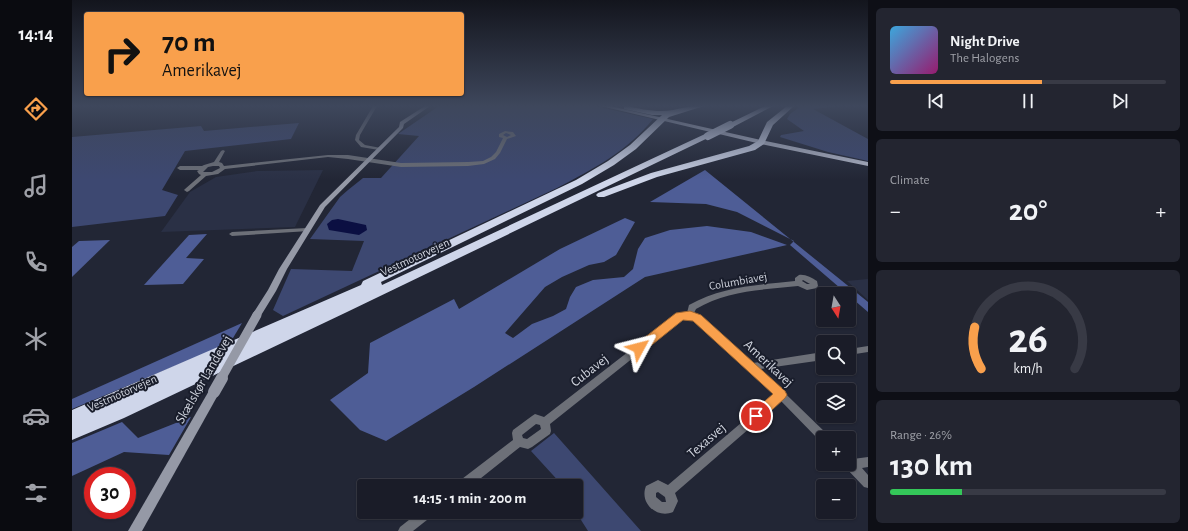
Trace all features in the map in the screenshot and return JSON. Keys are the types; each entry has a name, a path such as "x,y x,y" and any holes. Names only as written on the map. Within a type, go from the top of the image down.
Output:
{"highway":[{"path":"308,315 339,297 579,182 627,152 651,131"},
{"name":"Vestmotorvejen","path":"72,418 308,315 708,131"},
{"path":"413,276 442,266 620,187 688,165 752,148 761,140 766,131"},
{"name":"Vestmotorvejen","path":"72,432 139,403 413,276 705,132"}],"main road":[{"path":"702,131 761,140"},
{"path":"717,131 868,164"}],"street":[{"path":"362,131 357,140 363,146 379,149"},
{"name":"Skælskør Landevej","path":"135,531 258,313 267,291 322,206 395,131"},
{"path":"187,190 205,174 217,173 224,168 328,156 401,164 440,166 484,162 493,158 498,153 505,138"},
{"path":"216,164 223,151"},
{"path":"180,168 202,168 216,164 222,165 224,168"},
{"path":"202,168 201,173 205,174"},
{"path":"232,234 307,230"},
{"name":"Columbiavej","path":"690,315 692,307 715,295 800,283"},
{"name":"Amerikavej","path":"690,315 697,318 708,327 752,367 817,431"},
{"name":"Cubavej","path":"519,442 517,433 526,426 535,420 544,422 680,316 690,315"},
{"path":"856,351 868,348 868,343"},
{"path":"752,367 816,357"},
{"name":"Texasvej","path":"668,492 781,395"},
{"path":"471,479 519,442 528,444 538,438 546,431 544,422"},
{"path":"856,463 868,462"},
{"path":"856,470 868,483"},
{"path":"404,531 419,519"}],"shaded area":[{"path":"145,131 295,131 291,139 185,151 162,190 178,195 165,216 72,227 72,137"},
{"path":"403,131 642,131 633,141 621,150 584,174 557,188 283,316 273,310 291,269 352,271 364,241 310,239 340,197 363,178 381,178 419,136 398,134"},
{"path":"804,131 853,131 868,139 868,161 828,152 780,137 781,135"},
{"path":"323,170 295,227 161,232 190,192 216,177 257,171"},
{"path":"705,170 790,239 737,212 706,204 650,202"},
{"path":"625,218 635,222 616,255 604,262 589,265 562,277 545,287 505,333 513,338 532,324 566,309 570,297 576,287 593,280 624,277 633,269 638,249 645,238 670,230 707,226 751,232 787,245 645,277 474,387 386,441 360,430 330,400 368,373 370,343 454,299 459,309 560,249"},
{"path":"338,219 366,225 367,230 359,235 329,230 327,224 332,220"},
{"path":"207,234 186,258 204,259 183,284 144,285 189,235"},
{"path":"110,240 72,277 72,247 79,241"},
{"path":"793,242 849,287 839,287 790,245"},
{"path":"868,279 868,300 856,289 856,287 854,287 847,281"},
{"path":"856,292 868,302 868,312 856,302"},
{"path":"242,323 230,343 72,409 72,399"},
{"path":"191,417 169,455 124,452 92,467 84,467 84,470 72,476 72,443 122,422 138,438"},
{"path":"554,433 641,531 588,531 580,519 583,519 583,479 557,479 531,451"}],"route":[{"path":"639,348 680,316 690,315 697,318 781,395 756,416"}]}
